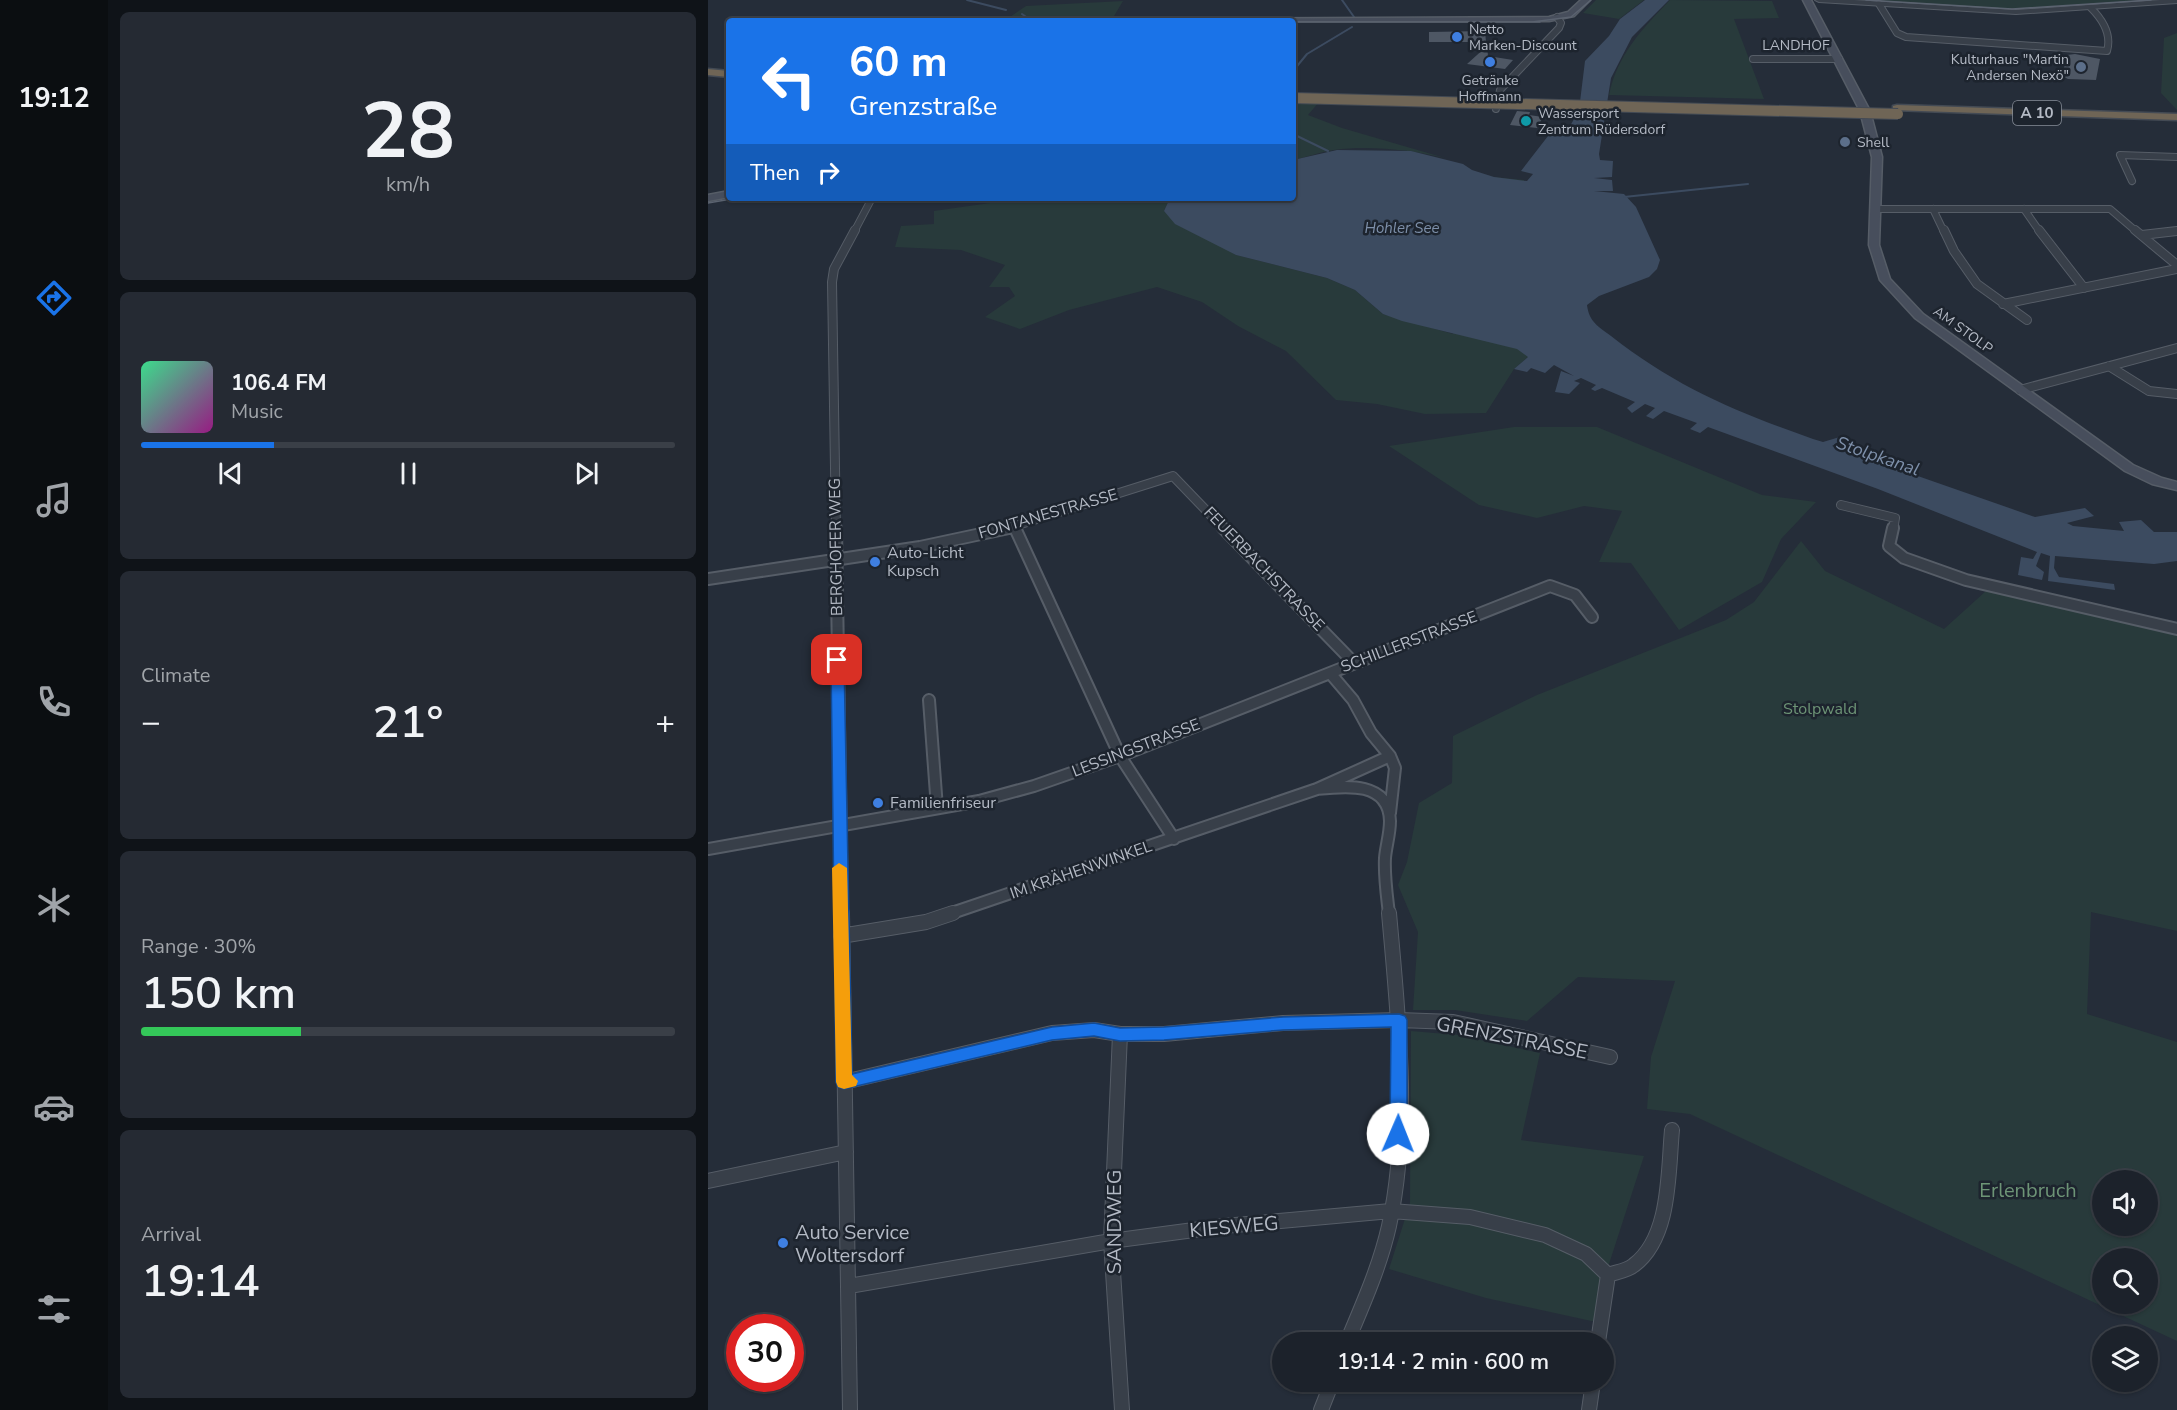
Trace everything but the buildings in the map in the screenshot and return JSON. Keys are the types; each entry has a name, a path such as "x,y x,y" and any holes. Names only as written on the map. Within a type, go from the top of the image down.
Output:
{"highway":[{"path":"709,78 726,75"},
{"path":"709,78 726,81"},
{"name":"A 10","path":"1296,91 1898,111 2177,123"},
{"name":"A 10","path":"1296,98 2177,117"}],"main road":[{"path":"1296,20 1557,17 1573,12 1586,0"},
{"name":"LANDHOF","path":"1806,0 1865,111"},
{"name":"AM STOLP","path":"1865,111 1877,157 1874,245 1885,280 1918,316 2129,468 2157,481 2177,486"},
{"path":"708,198 726,195"}],"street":[{"path":"1819,0 2016,12 2177,1"},
{"path":"1879,4 1894,30 1906,37 2107,51 2109,37 2104,23 2091,8"},
{"path":"1496,109 1500,90 1559,28 1561,23 1557,17"},
{"name":"LANDHOF","path":"1753,59 1839,59"},
{"path":"2132,181 2120,155 2177,157"},
{"name":"BERGHOFER WEG","path":"850,1410 832,282 834,270 870,201"},
{"path":"1874,209 2110,209 2177,267"},
{"path":"1933,209 1954,251 1977,284 2027,320"},
{"path":"2025,209 2055,254 2084,288"},
{"path":"2142,235 2177,231"},
{"path":"2003,304 2177,267"},
{"path":"2020,390 2177,348"},
{"path":"2109,366 2144,390 2165,396 2177,394"},
{"name":"FONTANESTRASSE","path":"708,579 920,547 1014,526 1173,476"},
{"name":"FEUERBACHSTRASSE","path":"1173,476 1354,663"},
{"path":"1841,505 1895,518 1889,546 1904,558 1966,580 2177,629"},
{"path":"1014,526 1120,756 1174,839"},
{"name":"SCHILLERSTRASSE","path":"1390,756 1371,733 1353,700 1330,673 1550,586 1568,588 1584,603 1592,617"},
{"name":"LESSINGSTRASSE","path":"708,849 979,801 1034,786 1120,756 1330,673"},
{"path":"929,700 937,808"},
{"path":"1351,1332 1375,1272 1392,1211 1398,1134 1399,1020 1385,865 1395,768 1390,756"},
{"name":"IM KRÄHENWINKEL","path":"841,936 926,922 1317,789 1390,756"},
{"name":"IM KRÄHENWINKEL","path":"1317,789 1367,789 1380,795 1390,816"},
{"name":"GRENZSTRASSE","path":"844,1082 1052,1033 1094,1030 1120,1034 1164,1034 1283,1023 1399,1020 1453,1022 1610,1057"},
{"name":"SANDWEG","path":"1120,1034 1111,1240 1122,1410"},
{"path":"1599,1332 1608,1275 1633,1266 1652,1246 1659,1224 1672,1130"},
{"path":"708,1181 846,1152"},
{"name":"KIESWEG","path":"849,1286 1111,1240 1224,1226 1392,1211 1470,1217 1545,1235 1586,1254 1608,1275"},
{"path":"1321,1410 1328,1392"},
{"path":"1589,1410 1592,1392"}],"green space":[{"path":"1596,0 1644,0 1619,19 1583,13"},
{"path":"1670,0 1772,1 1779,18 1734,19 1764,99 1609,95 1618,67 1632,43"},
{"path":"1873,0 2141,0 2011,9"},
{"path":"1123,1 1113,18 1008,18 1026,6"},
{"path":"2177,33 2177,110 2161,93 2164,38"},
{"path":"1296,101 1319,102 1308,115 1342,128 1445,158 1376,148 1329,151 1296,159"},
{"path":"1494,177 1524,180 1528,357 1514,369 1486,413 1425,414 1377,404 1336,400 1286,351 1238,326 1202,302 1157,287 1069,310 1020,329 985,317 1015,296 1009,287 989,287 1005,265 961,250 895,247 901,226 934,224 934,211 1004,201 1169,201 1164,211 1236,255 1327,278 1355,290 1383,314 1453,334 1458,297"},
{"path":"1514,427 1597,427 1762,495 1816,502 1781,539 1762,582 1679,630 1631,563 1599,562 1622,511 1584,506 1537,518 1479,505 1389,446"},
{"path":"1801,541 1825,571 1944,629 1986,591 2177,635 2177,931 2091,912 2087,1014 2177,1042 2177,1341 2158,1332 2158,1326 2145,1326 2119,1314 2158,1314 2158,1248 2092,1248 2092,1301 1690,1114 1647,1109 1651,1057 1675,981 1578,977 1527,1021 1455,1010 1413,1010 1418,932 1398,885 1407,862 1419,803 1452,783 1453,736 1537,695 1726,620 1754,602"},
{"path":"1411,1031 1458,1035 1540,1053 1521,1140 1644,1156 1609,1264 1596,1322 1486,1298 1389,1269 1410,1203"}],"water":[{"name":"Hohler See","path":"1645,0 1669,0 1632,37 1611,78 1599,154 1600,160 1613,161 1612,177 1594,178 1612,180 1613,191 1594,191 1624,194 1636,207 1660,260 1657,269 1649,277 1599,296 1587,305 1595,324 1659,370 1732,408 1823,442 1843,436 1845,438 1832,446 2035,517 2085,508 2094,516 2067,523 2073,526 2124,531 2119,522 2141,520 2154,532 2177,532 2177,561 2154,564 2055,556 2054,568 2059,577 2114,584 2115,590 2048,581 2050,556 2041,553 2036,566 2044,572 2042,580 2018,575 2021,557 2033,559 2037,552 1878,489 1708,427 1700,433 1690,429 1697,423 1664,411 1653,419 1646,416 1655,408 1645,404 1632,413 1627,408 1635,402 1602,388 1595,391 1591,389 1596,385 1581,378 1574,381 1580,383 1569,394 1555,392 1561,371 1574,376 1554,365 1545,373 1531,368 1527,372 1514,369 1528,357 1517,349 1402,321 1383,314 1355,290 1327,278 1236,255 1175,224 1164,211 1169,201 1296,201 1296,159 1337,150 1411,151 1463,164 1472,170 1494,177 1527,181 1533,174 1521,171 1555,127 1569,128 1579,110 1585,61 1609,36 1620,19"}],"waterway":[{"path":"967,0 1006,10"},
{"path":"1342,0 1354,17"},
{"path":"1022,14 1028,18"},
{"path":"1296,67 1307,54 1352,27"},
{"path":"1296,135 1328,151"},
{"path":"1624,197 1748,184"}],"tram line":[{"path":"1532,22 1571,17 1591,0"},
{"path":"1866,0 2012,9 2151,0"},
{"path":"1296,22 1532,22"},
{"path":"1532,22 1540,22"},
{"path":"708,203 726,200"}],"slow traffic":[{"path":"839,868 844,1082 850,1081"}],"place":[{"name":"Netto Marken-Discount","path":"1457,37"},
{"name":"Getränke Hoffmann","path":"1490,62"},
{"name":"Kulturhaus \"Martin Andersen Nexö\"","path":"2081,67"},
{"name":"Wassersport Zentrum Rüdersdorf","path":"1526,121"},
{"name":"Shell","path":"1845,142"},
{"name":"Auto-Licht Kupsch","path":"875,562"},
{"name":"Familienfriseur","path":"878,803"},
{"name":"Auto Service Woltersdorf","path":"783,1243"}],"route":[{"path":"837,660 844,1082 1052,1033 1094,1030 1120,1034 1164,1034 1283,1023 1399,1020 1398,1134"}],"water label":[{"name":"Stolpkanal","path":"1878,456"}],"park label":[{"name":"Stolpwald","path":"1820,709"},
{"name":"Erlenbruch","path":"2028,1190"}]}
